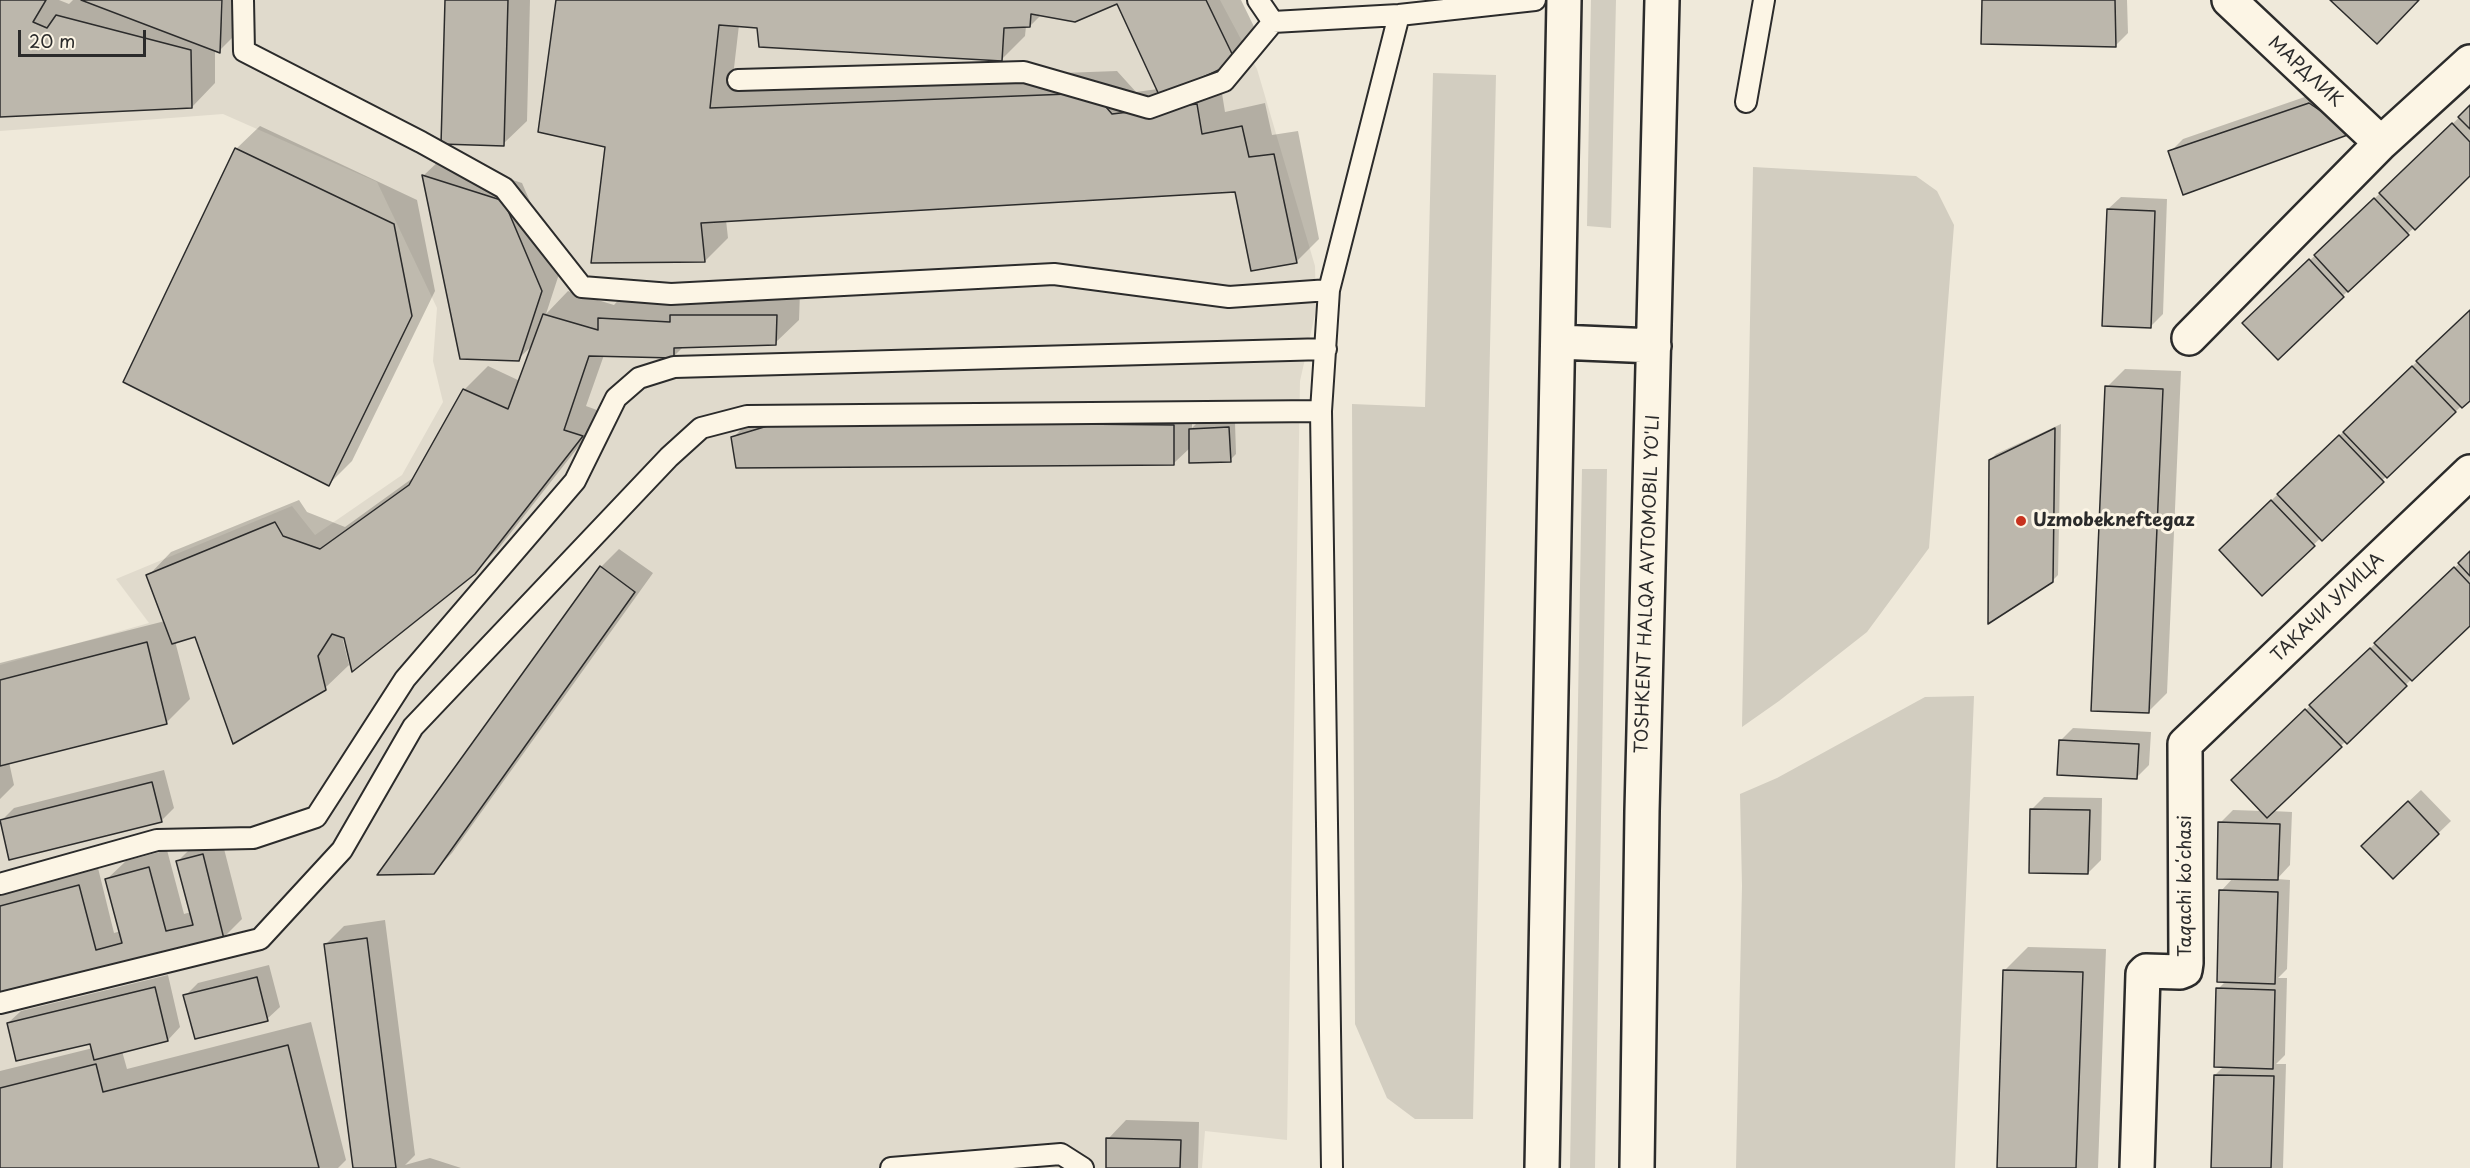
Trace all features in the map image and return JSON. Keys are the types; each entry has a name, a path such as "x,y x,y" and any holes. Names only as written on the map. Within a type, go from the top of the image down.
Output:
{"main road":[{"path":"1542,1168 1564,0"},
{"name":"TOSHKENT HALQA AVTOMOBIL YO'LI","path":"1636,1168 1642,810 1662,0"},
{"name":"МАРДЛИК","path":"2229,0 2381,143"},
{"path":"2189,338 2381,143 2470,62"},
{"path":"1558,342 1654,346"},
{"name":"ТАКАЧИ УЛИЦА","path":"2185,744 2470,472"},
{"name":"Taqachi koʻchasi","path":"2137,1168 2143,974 2146,971 2180,972 2184,970 2186,963 2185,744"}],"lane":[{"path":"243,0 244,51 422,142 504,188 582,287 671,294 1054,274 1229,297 1329,290"},
{"path":"1258,0 1273,22"},
{"path":"738,80 1024,72 1149,108 1224,81 1273,22 1399,15 1535,0"},
{"path":"1746,102 1764,0"},
{"path":"1332,1168 1321,411 1329,290 1399,15"},
{"path":"0,884 157,840 253,838 316,817 405,679 575,481 616,398 639,378 674,367 1326,349"},
{"path":"0,1003 260,939 342,850 413,727 669,457 701,428 747,416 1321,411"},
{"path":"891,1168 1061,1154 1083,1168"}],"shaded area":[{"path":"0,0 1220,0 1257,69 1315,266 1316,310 1300,381 1287,1140 1205,1131 1202,1168 0,1168 0,665 149,623 116,579 292,506 315,535 402,475 443,402 433,361 437,308 377,182 223,114 0,131"},
{"path":"1591,0 1616,0 1611,228 1587,226"},
{"path":"1433,73 1496,75 1473,1119 1415,1119 1387,1098 1355,1024 1352,404 1425,407"},
{"path":"1753,167 1916,176 1937,191 1954,225 1929,548 1867,632 1742,727"},
{"path":"1582,469 1607,469 1595,1168 1570,1168"},
{"path":"1974,696 1955,1168 1736,1168 1742,886 1740,794 1777,778 1925,697"}],"building":[{"path":"0,0 46,0 33,22 47,28 56,15 191,50 192,108 0,117"},
{"path":"81,0 222,0 220,53"},
{"path":"445,0 508,0 504,146 441,144"},
{"path":"556,0 1206,0 1236,62 1160,97 1117,4 1075,22 1031,14 1030,27 1004,28 1002,61 759,47 757,28 719,25 710,108 1094,93 1112,114 1197,104 1202,134 1242,126 1249,157 1274,154 1297,263 1251,271 1235,192 701,223 705,262 591,263 605,147 538,132"},
{"path":"1982,0 2115,0 2116,47 1981,44"},
{"path":"2330,0 2419,0 2377,44"},
{"path":"2309,103 2353,133 2183,195 2168,151"},
{"path":"2470,105 2470,129 2458,117"},
{"path":"2452,123 2470,142 2470,176 2415,230 2379,193"},
{"path":"235,148 394,224 412,316 329,486 123,382"},
{"path":"422,175 504,201 542,291 519,361 460,359"},
{"path":"2374,198 2409,235 2348,292 2314,255"},
{"path":"2107,209 2155,211 2151,328 2102,326"},
{"path":"2309,259 2344,297 2278,360 2242,323"},
{"path":"2470,310 2470,401 2462,408 2416,361"},
{"path":"543,314 598,330 598,318 670,322 670,315 777,315 776,345 674,348 674,358 589,356 564,430 583,436 475,574 352,672 344,638 332,634 318,656 326,690 233,744 195,637 172,644 146,575 275,522 283,536 320,549 409,485 463,389 508,409"},
{"path":"2412,366 2456,412 2387,478 2343,432"},
{"path":"2105,386 2163,389 2149,713 2091,711"},
{"path":"784,421 1174,425 1174,465 736,468 731,437"},
{"path":"1229,427 1231,462 1189,463 1189,429"},
{"name":"Uzmobekneftegaz","path":"2055,428 2053,582 1988,624 1989,460"},
{"path":"2339,435 2384,482 2322,541 2277,494"},
{"path":"2271,500 2315,546 2262,596 2219,550"},
{"path":"2470,551 2470,576 2458,563"},
{"path":"600,566 635,592 434,874 377,875"},
{"path":"2454,567 2470,584 2470,626 2412,681 2374,643"},
{"path":"147,642 167,724 0,766 0,680"},
{"path":"2370,648 2407,686 2347,744 2309,705"},
{"path":"2305,709 2342,747 2267,818 2231,780"},
{"path":"2059,740 2139,744 2137,779 2057,775"},
{"path":"152,782 162,822 9,860 0,820"},
{"path":"2408,801 2439,834 2393,879 2361,846"},
{"path":"2030,809 2090,810 2088,874 2029,873"},
{"path":"2218,822 2280,824 2278,880 2217,879"},
{"path":"203,854 224,939 0,997 0,906 79,885 96,950 122,943 105,879 149,867 166,931 193,925 176,861"},
{"path":"2219,890 2278,892 2275,984 2217,982"},
{"path":"367,938 396,1168 353,1168 324,944"},
{"path":"2003,970 2083,972 2076,1168 1997,1168"},
{"path":"257,977 268,1021 195,1039 183,995"},
{"path":"155,987 168,1041 94,1060 90,1044 16,1061 7,1023"},
{"path":"2216,988 2275,990 2273,1069 2214,1067"},
{"path":"288,1045 319,1168 0,1168 0,1088 96,1064 103,1092"},
{"path":"2214,1075 2274,1076 2271,1168 2211,1168"},
{"path":"1106,1138 1181,1140 1180,1168 1106,1168"}],"place":[{"name":"Uzmobekneftegaz","path":"2021,521"}]}
